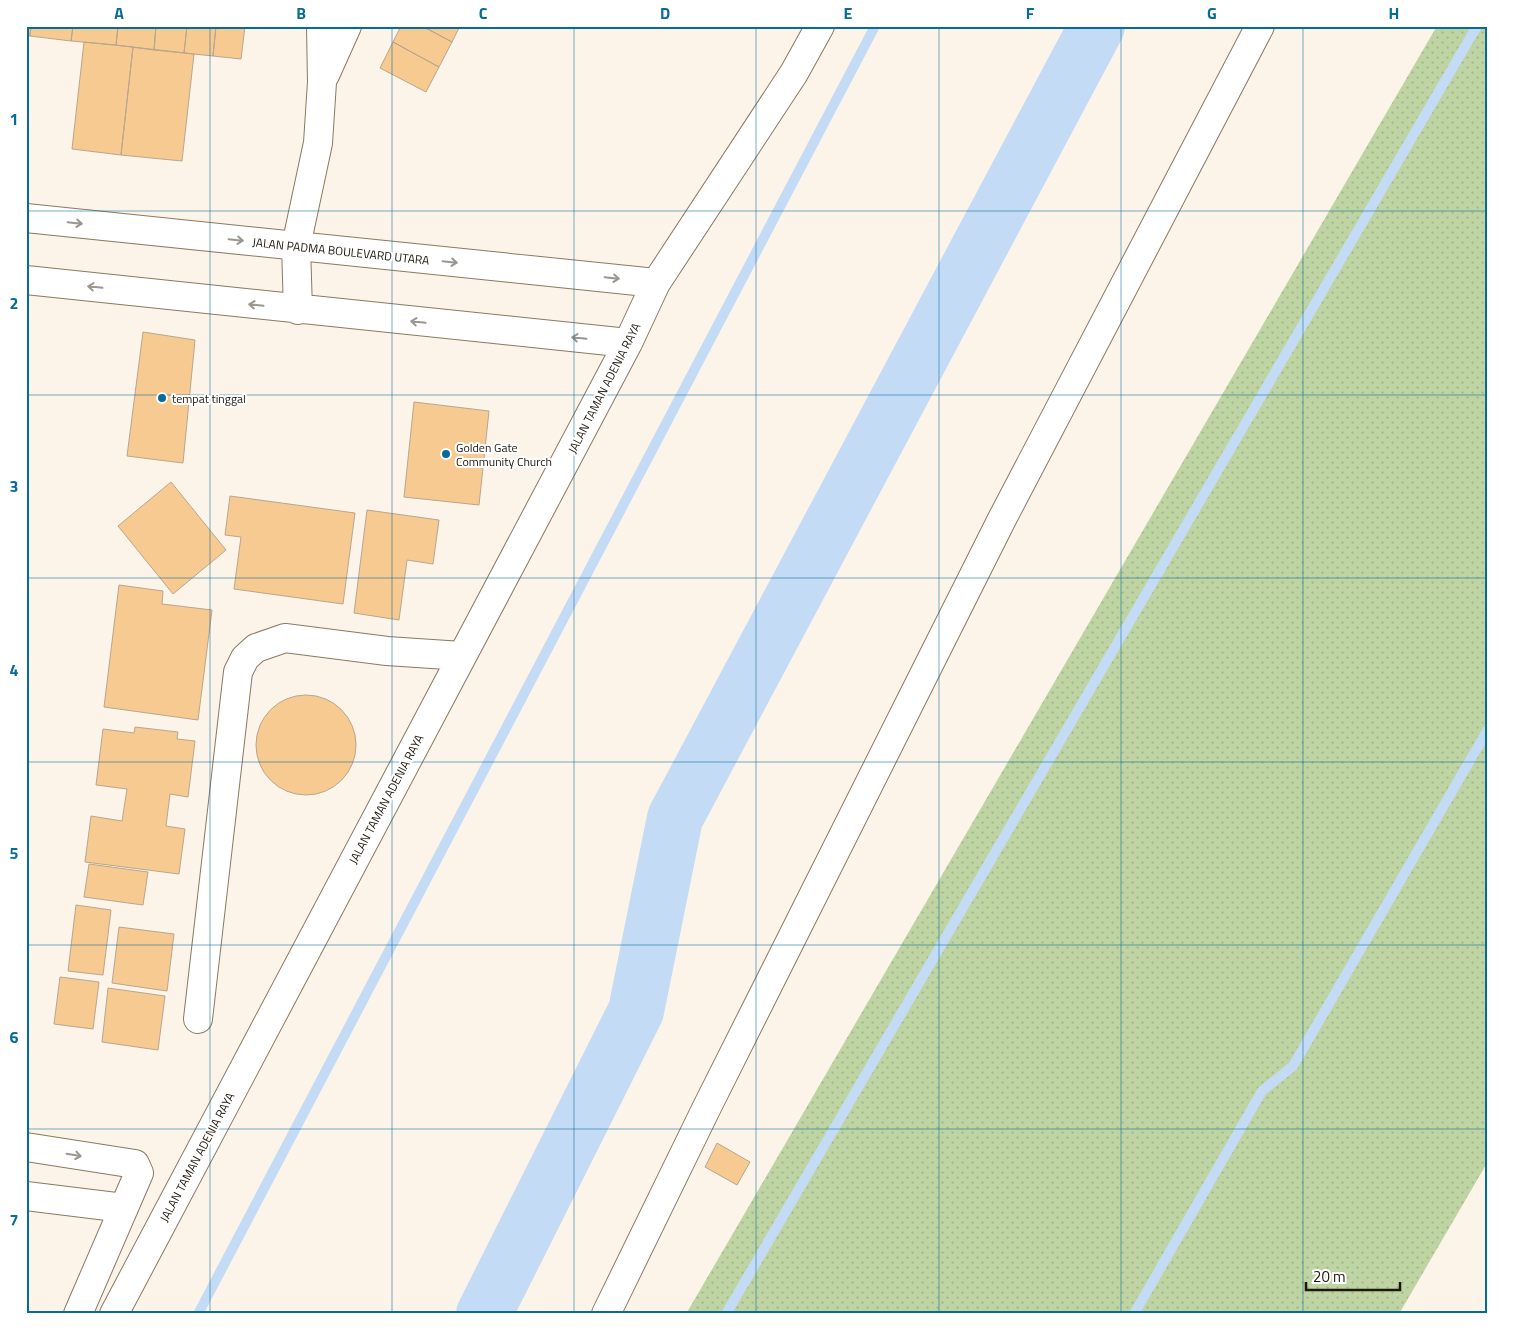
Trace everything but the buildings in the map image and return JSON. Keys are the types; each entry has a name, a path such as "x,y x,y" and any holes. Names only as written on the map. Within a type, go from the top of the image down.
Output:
{"street":[{"path":"298,310 296,246 318,143 322,82 322,26"},
{"path":"322,82 347,26"},
{"name":"JALAN TAMAN ADENIA RAYA","path":"114,1314 628,343 656,283 794,73 820,26"},
{"path":"606,1314 716,1089 1002,519 1260,26"},
{"name":"JALAN PADMA BOULEVARD UTARA","path":"26,218 656,283"},
{"path":"26,280 298,310 628,343"},
{"path":"198,1019 238,672 245,658 256,648 285,638 388,651 462,656"},
{"path":"26,1147 135,1164 139,1173 78,1314"},
{"path":"26,1196 124,1208"}],"green space":[{"path":"1437,26 1487,26 1487,1163 1399,1314 686,1314"}],"waterway":[{"path":"198,1314 875,26"},
{"path":"484,1314 636,1011 675,818 1097,26"},
{"path":"726,1314 1477,26"},
{"path":"1134,1314 1262,1091 1293,1066 1487,731"}],"place":[{"name":"tempat tinggal","path":"162,398"},
{"name":"Golden Gate Community Church","path":"446,454"}]}
